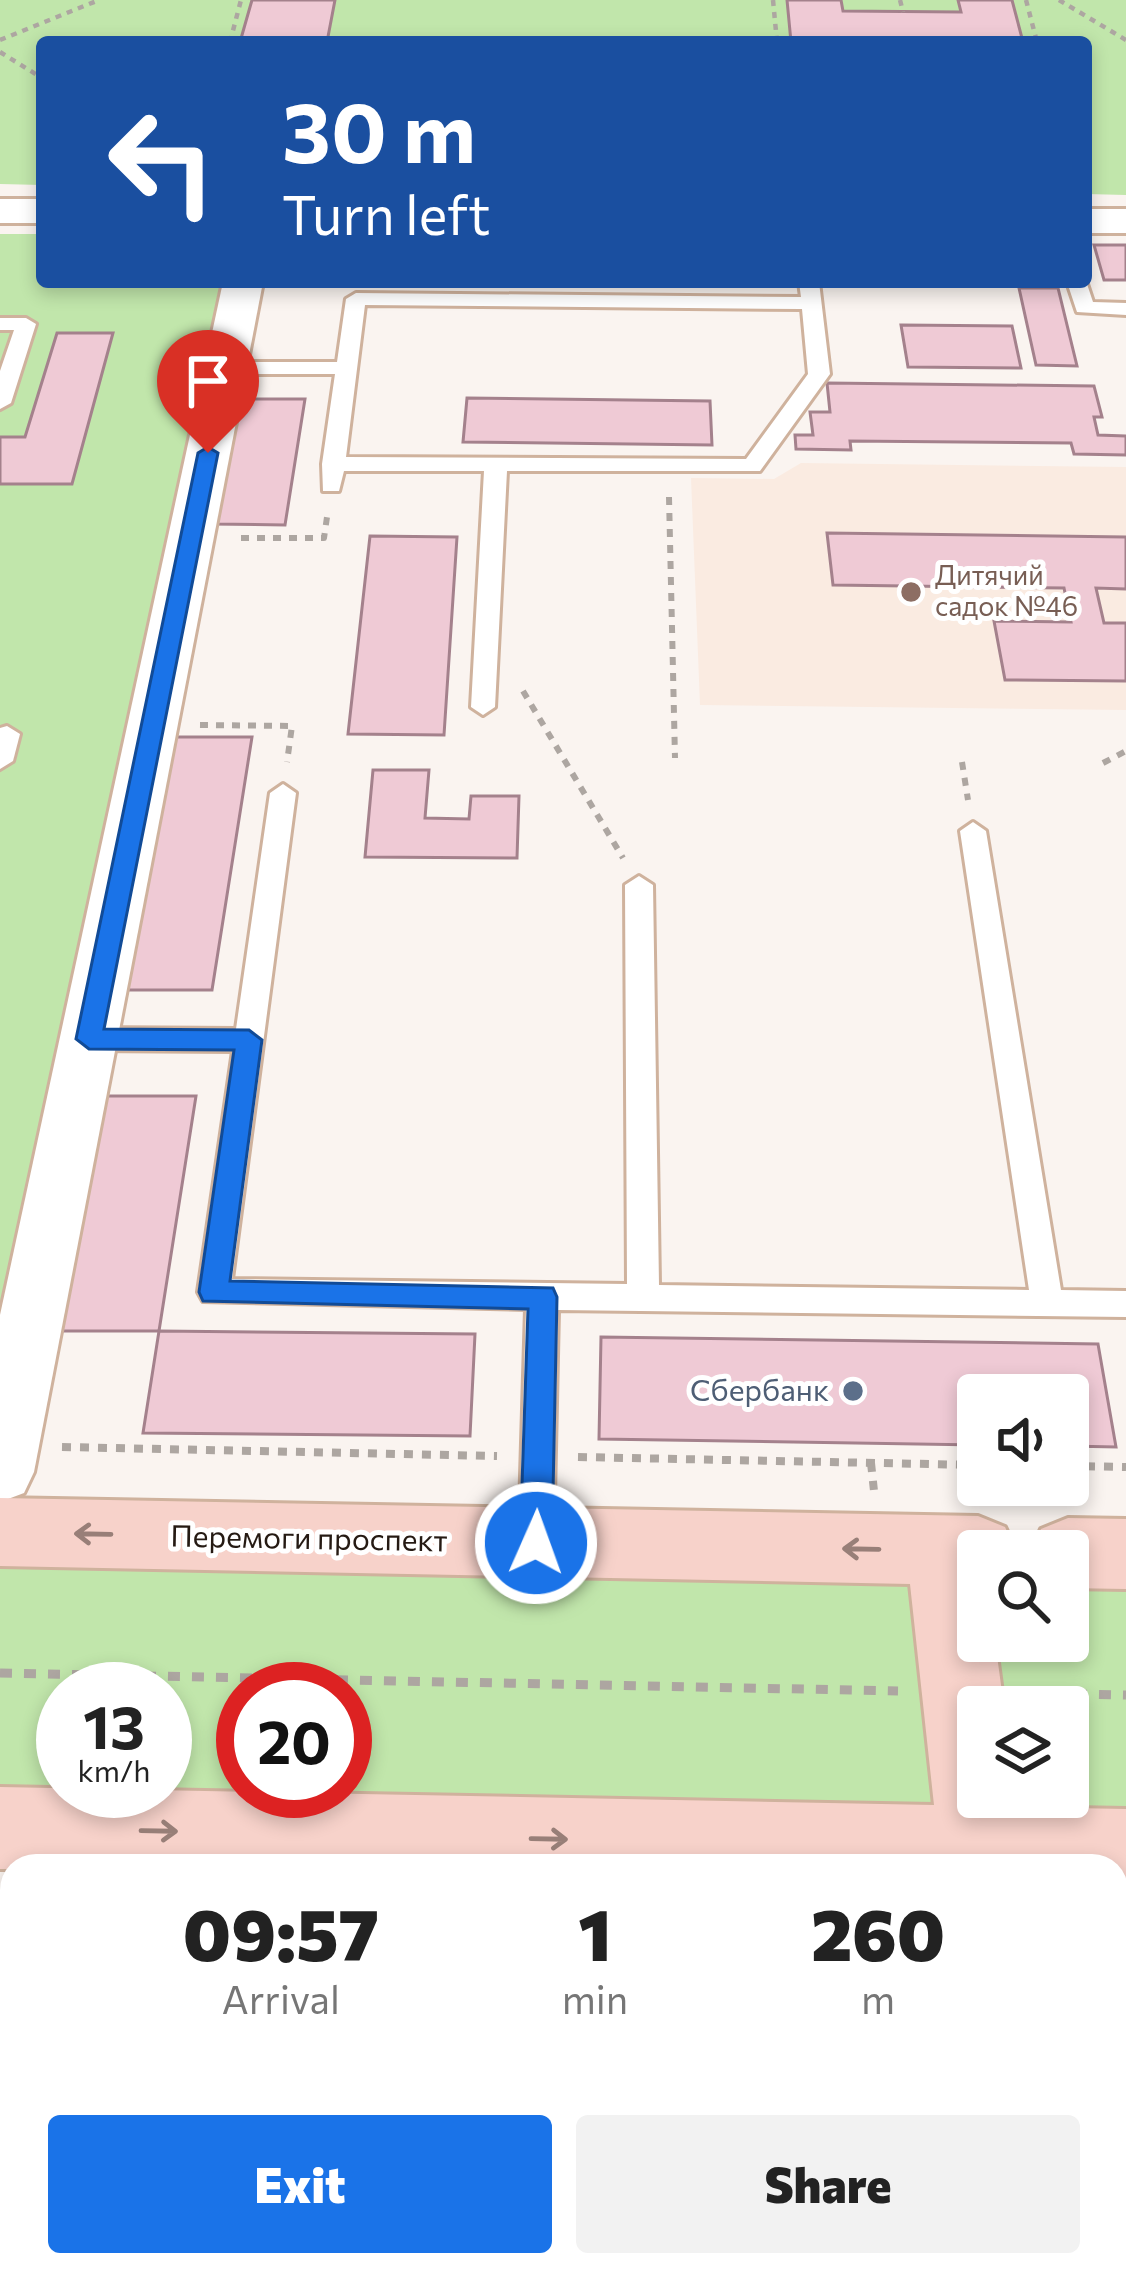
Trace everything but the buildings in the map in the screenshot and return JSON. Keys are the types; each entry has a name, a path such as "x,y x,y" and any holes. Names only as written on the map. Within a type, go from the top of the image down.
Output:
{"main road":[{"name":"Перемоги проспект","path":"0,1532 957,1551"},
{"path":"1089,1553 1126,1554"},
{"path":"977,1818 982,1854"},
{"path":"0,1828 880,1854"},
{"path":"1054,1854 1126,1851"}],"street":[{"path":"0,211 36,211"},
{"path":"1092,221 1126,221"},
{"path":"3,1459 242,288"}],"lane":[{"path":"1079,288 1084,308 1126,309"},
{"path":"810,293 818,374 752,466 496,464 332,474 356,298 810,293"},
{"path":"0,324 26,325 0,403"},
{"path":"225,368 347,368"},
{"path":"483,707 496,464"},
{"path":"0,760 8,734"},
{"path":"283,794 214,1292 1126,1304"},
{"path":"973,831 1047,1304"},
{"path":"639,886 643,1298"},
{"path":"89,1039 249,1040"},
{"path":"536,1543 542,1297"}],"path":[{"path":"0,40 99,0"},
{"path":"232,36 242,0"},
{"path":"773,0 776,36"},
{"path":"900,0 903,12"},
{"path":"1026,0 1035,36"},
{"path":"1058,0 1126,40"},
{"path":"0,52 36,74"},
{"path":"668,465 675,758"},
{"path":"191,538 324,538"},
{"path":"487,632 639,886"},
{"path":"153,725 292,726"},
{"path":"1103,763 1126,752"},
{"path":"3,1459 538,1456 957,1465"},
{"path":"1089,1466 1126,1467"},
{"path":"0,1673 957,1693"},
{"path":"1089,1695 1126,1695"}],"shaded area":[{"name":"Дитячий садок №46","path":"801,463 1126,467 1126,710 700,705 691,478 774,479"}],"green space":[{"path":"0,0 1126,0 1126,195 1092,194 1092,36 36,36 36,185 0,184"},
{"path":"0,234 36,234 36,288 231,288 0,1395"},
{"path":"0,1559 957,1578 957,1662 1089,1662 1089,1580 1126,1581 1126,1821 979,1818 1089,1818 1089,1686 957,1686 957,1818 372,1806 372,1662 216,1662 216,1802 192,1802 192,1662 36,1662 36,1799 0,1798"}],"place":[{"name":"Дитячий садок №46","path":"911,592"},
{"name":"Сбербанк","path":"853,1391"}],"route":[{"path":"208,453 89,1039 249,1040 214,1292 542,1297 536,1543"}]}
